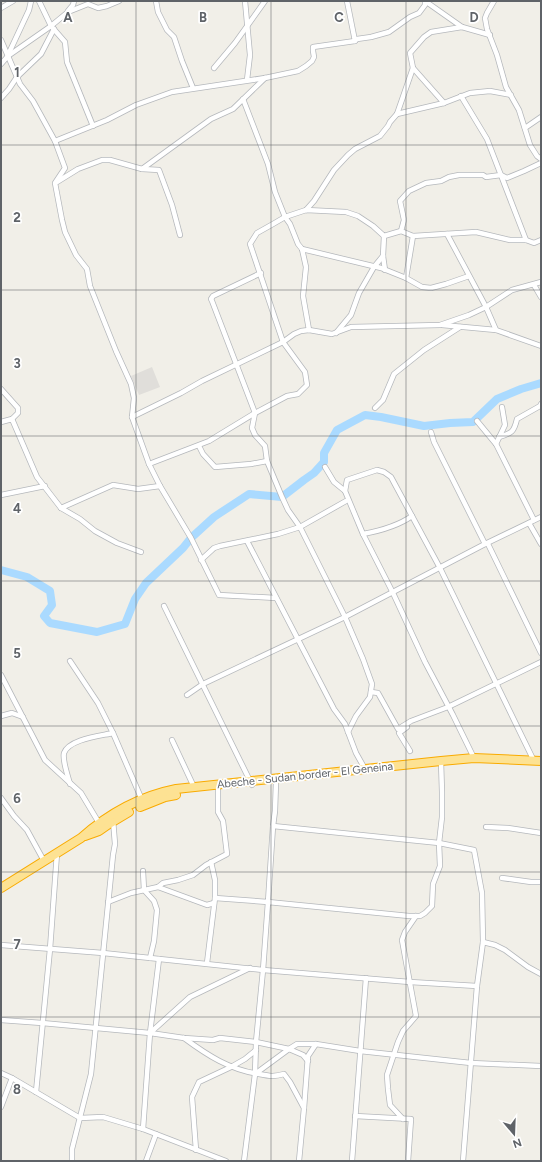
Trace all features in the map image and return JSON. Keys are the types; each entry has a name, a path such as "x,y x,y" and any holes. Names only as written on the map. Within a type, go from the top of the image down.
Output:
{"highway":[{"name":"Abeche - Sudan border - El Geneina","path":"1,888 81,838 100,823 164,792 194,787 276,782 474,758 496,761 539,762"},
{"name":"Abeche - Sudan border - El Geneina","path":"441,763 475,763 496,761"},
{"name":"Abeche - Sudan border - El Geneina","path":"144,801 178,794 218,790 276,778 365,769 402,767"},
{"name":"Abeche - Sudan border - El Geneina","path":"81,838 99,831 113,818"}],"street":[{"path":"1,8 12,1"},
{"path":"8,56 29,10 31,1"},
{"path":"39,1 52,28 64,42 67,62 93,126"},
{"path":"1,64 8,56 52,28 68,12 74,1"},
{"path":"68,12 88,4 98,8 119,1"},
{"path":"156,1 158,12 167,30 174,37 193,88"},
{"path":"245,1 250,55 247,80"},
{"path":"214,68 235,43 265,1"},
{"path":"347,1 350,9 355,41"},
{"path":"56,141 107,120 136,105 172,92 265,78 298,71 306,66 314,57 313,47 355,41 357,39 389,32 410,17 419,13 425,5 425,1 462,28"},
{"path":"494,1 485,18 487,28 497,55 506,87 519,110 530,145 537,156 541,159"},
{"path":"1,98 17,77 41,54 52,28"},
{"path":"444,103 413,68 410,53 424,37 432,32 462,28 490,35"},
{"path":"1,40 20,84 33,101 56,141 65,168 55,183 65,232 76,255 87,269 90,286 116,352 131,384 134,398 132,417 149,464 160,486 191,538 219,595 276,598"},
{"path":"306,210 314,201 334,170 348,155 355,149 380,136 388,126 397,114 413,68"},
{"path":"142,169 211,119 233,109 265,78"},
{"path":"397,114 444,103 470,93 490,91 511,95"},
{"path":"461,96 487,139 526,240"},
{"path":"243,98 268,164 285,217 302,249 306,267 303,296 309,330"},
{"path":"525,128 541,117"},
{"path":"55,183 78,169 102,160 110,160 142,169 159,170 172,205 180,235"},
{"path":"401,231 404,220 400,201 409,191 426,183 441,181 449,177 459,175 484,175 486,177 501,175 507,178 541,163"},
{"path":"149,464 198,446 254,413 287,396 298,394 307,385 305,372 283,342 250,244 257,233 285,217 306,210 346,212 358,216 384,236"},
{"path":"384,236 401,231 412,236 476,232 510,240 526,240 534,243 541,240"},
{"path":"447,234 486,307 496,330"},
{"path":"384,236 383,256 385,270"},
{"path":"406,278 412,236"},
{"path":"302,249 385,270 406,278 422,287 431,288 469,276"},
{"path":"336,333 351,315 359,293 374,267 383,256"},
{"path":"261,273 211,298 254,413 252,428 255,435 265,446 267,461 288,510 300,527 344,617 363,659 372,684 370,697 356,716 348,732"},
{"path":"440,325 469,315 486,307 512,290 541,282"},
{"path":"534,285 541,296"},
{"path":"132,417 283,342 301,331 309,330 332,334 351,327 440,325 496,330 541,346"},
{"path":"375,408 383,400 394,374 424,350 460,327"},
{"path":"1,389 18,408 18,413 12,419 1,422"},
{"path":"541,405 541,413"},
{"path":"498,437 507,434 514,429 517,419 541,405"},
{"path":"496,444 505,425 502,407"},
{"path":"12,419 36,477 45,486 61,508 95,530 117,542 141,552"},
{"path":"477,421 496,444 541,544"},
{"path":"431,432 434,442 541,653"},
{"path":"198,446 215,467 267,461"},
{"path":"325,467 334,482 345,492 363,534 393,593 425,662 474,758"},
{"path":"345,492 347,480 377,470 384,472 391,477 440,568 497,683 539,762"},
{"path":"61,508 113,485 138,489 160,486"},
{"path":"1,495 45,486"},
{"path":"201,560 214,548 278,534 300,527 346,502"},
{"path":"363,534 374,532 407,520 412,516"},
{"path":"187,695 203,684 393,593 541,517"},
{"path":"247,541 334,709 345,724 356,753 365,769"},
{"path":"164,606 251,784"},
{"path":"70,661 98,703 144,801"},
{"path":"371,692 378,693 398,730 411,721 448,707 541,662"},
{"path":"1,675 45,760 80,793 100,823"},
{"path":"1,716 12,713 23,717"},
{"path":"410,751 399,733 428,715"},
{"path":"70,785 64,760 64,753 68,746 91,737 113,734"},
{"path":"172,740 194,787"},
{"path":"158,887 207,905 215,901 268,902 409,916 425,914 432,906 433,884 440,866 439,843 442,817 441,763"},
{"path":"244,1161 255,1074 256,1042 263,970 276,782"},
{"path":"108,902 131,893 158,887 163,883 193,875 210,862 227,854 223,821 218,812 218,790"},
{"path":"1,798 14,816 27,830 44,861"},
{"path":"72,1161 72,1149 92,1074 115,844 113,818"},
{"path":"273,826 439,843 474,850 482,893 483,942 477,986 463,1161"},
{"path":"486,827 508,828 541,833"},
{"path":"36,1092 50,949 57,853"},
{"path":"207,963 215,901 214,880 210,862"},
{"path":"143,871 144,890 154,901 156,910 150,958"},
{"path":"502,878 541,882"},
{"path":"403,1119 390,1105 388,1075 398,1042 404,1031 416,1016 402,940 405,932 416,916"},
{"path":"483,942 495,945 505,950 528,967 541,974"},
{"path":"1,945 104,953 263,970 477,986"},
{"path":"143,1129 150,1033 159,959"},
{"path":"150,1033 190,997 250,968"},
{"path":"352,1161 366,978"},
{"path":"1,1020 42,1022 184,1038 213,1040 220,1038 256,1042 290,1049 302,1055 308,1061"},
{"path":"184,1038 207,1055 232,1067 255,1074 275,1077 284,1074 304,1108"},
{"path":"255,1074 297,1044 316,1044 360,1051 471,1063 541,1066"},
{"path":"299,1161 308,1056 316,1044"},
{"path":"196,1150 192,1097 200,1082 232,1067 256,1050"},
{"path":"1,1073 80,1118 103,1117 143,1129 226,1161"},
{"path":"1,1107 12,1078"},
{"path":"355,1116 411,1119 408,1161"},
{"path":"146,1161 156,1134"}],"shaded area":[{"path":"152,367 160,387 139,395 131,376"}],"waterway":[{"path":"1,570 27,577 50,591 52,605 44,616 50,623 97,632 125,624 135,599 146,583 183,548 191,538 214,517 249,494 282,497 314,473 324,462 324,453 337,430 365,415 424,426 473,422 497,399 541,383"}]}
